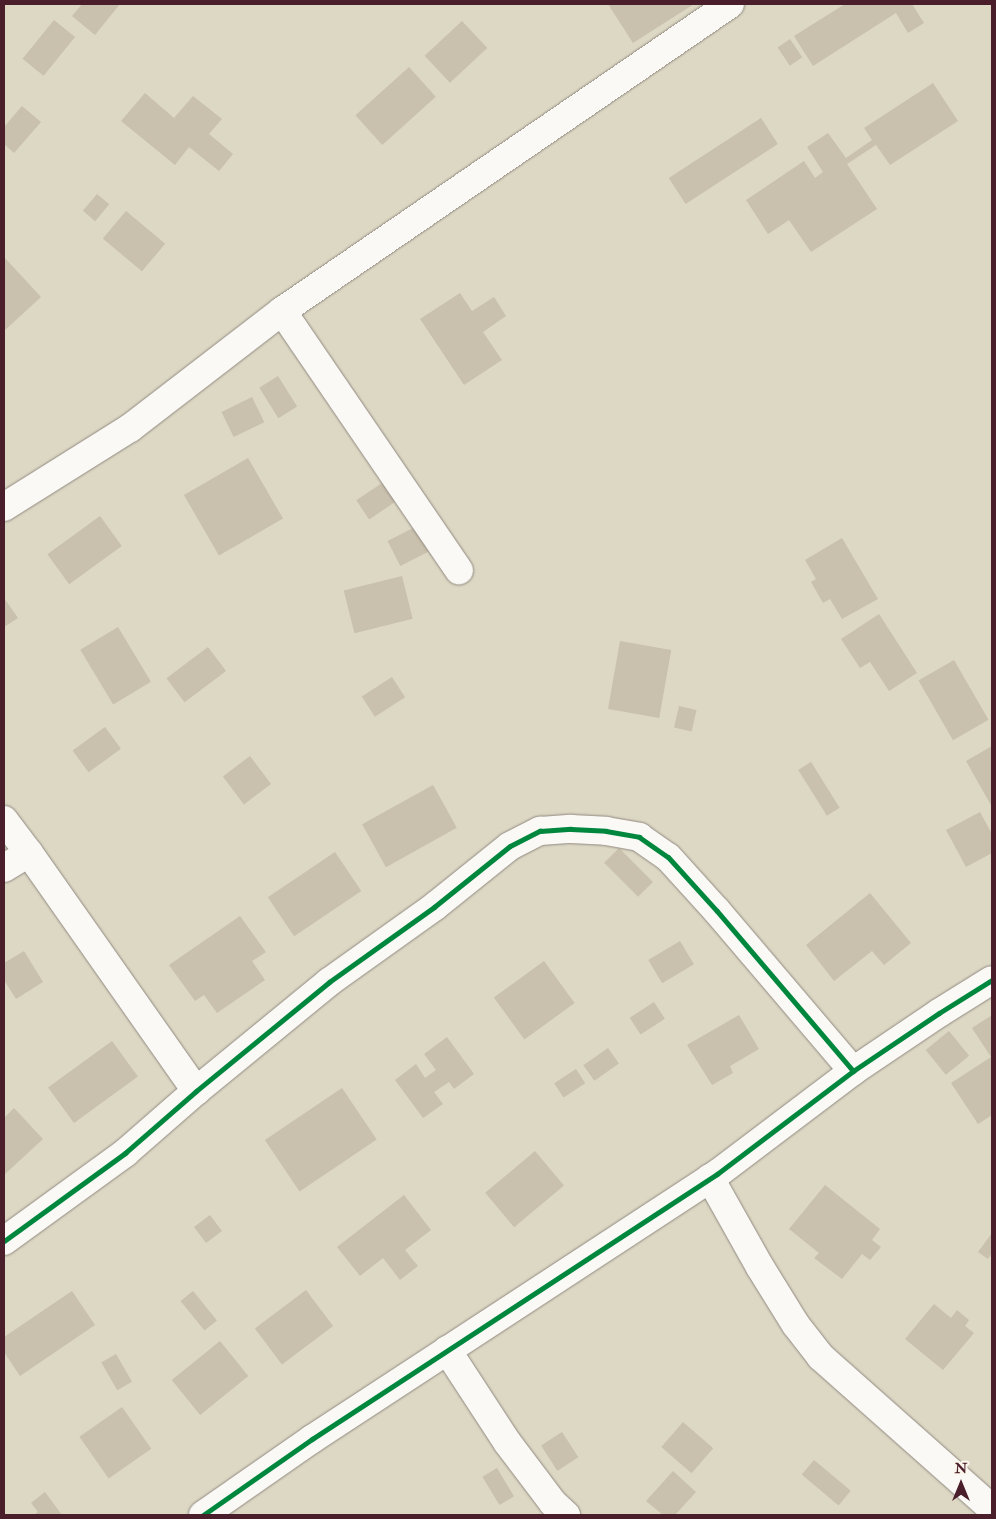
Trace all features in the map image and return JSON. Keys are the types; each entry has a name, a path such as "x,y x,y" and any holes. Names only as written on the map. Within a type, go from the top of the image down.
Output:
{"street":[{"path":"4,507 130,428 282,311 730,4"},
{"path":"282,311 459,570"},
{"path":"4,820 196,1091"},
{"path":"4,1240 125,1153 196,1091 329,982 434,907 510,846 540,831 571,829 606,831 640,837 668,857 723,918 853,1071"},
{"path":"4,868 29,853"},
{"path":"203,1515 312,1438 710,1178 853,1071 992,980"},
{"path":"710,1178 760,1267 796,1325 821,1357 992,1509"},
{"path":"447,1350 507,1442 553,1502 566,1515"}],"building":[{"path":"82,4 120,4 95,35 72,16"},
{"path":"608,4 694,4 633,43"},
{"path":"845,4 912,4 924,23 908,33 896,13 813,66 794,36"},
{"path":"54,20 75,37 44,76 23,59"},
{"path":"462,21 487,48 450,83 425,56"},
{"path":"790,39 802,57 790,66 778,47"},
{"path":"409,67 436,97 382,145 355,115"},
{"path":"933,83 958,121 890,165 876,145 847,164 877,209 811,252 789,220 768,234 746,200 804,161 815,178 823,172 807,147 828,133 846,158 872,140 864,128"},
{"path":"145,93 174,118 193,96 222,119 209,134 233,154 219,171 189,147 175,165 121,121"},
{"path":"22,106 41,122 14,153 4,144 4,127"},
{"path":"761,118 778,144 686,204 669,178"},
{"path":"97,194 109,204 95,221 83,211"},
{"path":"126,211 165,244 142,271 103,239"},
{"path":"4,257 41,297 4,331"},
{"path":"460,293 472,311 494,297 506,316 483,332 502,360 464,385 420,319"},
{"path":"278,376 297,407 278,418 259,388"},
{"path":"252,397 264,422 234,437 221,412"},
{"path":"248,458 283,519 219,556 184,495"},
{"path":"382,483 395,502 369,519 356,500"},
{"path":"100,516 122,546 69,584 47,554"},
{"path":"417,526 430,551 400,566 388,541"},
{"path":"842,538 878,599 842,619 830,599 823,603 811,582 816,579 805,560"},
{"path":"402,576 413,619 354,633 344,591"},
{"path":"4,598 18,618 4,627"},
{"path":"879,614 917,673 889,691 870,662 860,668 841,639"},
{"path":"118,627 151,682 113,705 80,650"},
{"path":"620,641 671,650 659,718 608,709"},
{"path":"208,647 226,671 185,702 166,678"},
{"path":"954,660 988,720 953,740 918,680"},
{"path":"392,677 405,697 375,717 362,697"},
{"path":"679,706 697,710 692,731 674,727"},
{"path":"105,727 121,749 89,772 73,751"},
{"path":"992,746 992,807 966,761"},
{"path":"250,756 271,784 244,804 223,776"},
{"path":"811,762 840,808 827,816 798,770"},
{"path":"433,785 457,828 386,867 362,824"},
{"path":"980,812 992,834 992,853 966,867 946,830"},
{"path":"619,848 653,882 638,897 604,863"},
{"path":"335,852 361,891 294,936 268,897"},
{"path":"870,893 911,943 884,965 872,951 834,981 806,945"},
{"path":"240,916 266,952 252,961 265,980 217,1013 204,995 195,1001 169,965"},
{"path":"680,941 694,964 662,983 648,960"},
{"path":"24,951 43,982 16,999 4,980 4,963"},
{"path":"544,961 575,1003 524,1040 494,997"},
{"path":"654,1002 665,1019 641,1035 630,1018"},
{"path":"739,1015 759,1049 730,1066 733,1073 712,1085 687,1045"},
{"path":"992,1015 992,1115 978,1124 951,1083 991,1057 972,1028"},
{"path":"949,1031 969,1056 946,1075 926,1050"},
{"path":"447,1037 474,1074 454,1089 449,1082 434,1092 443,1104 423,1118 395,1080 416,1064 425,1078 436,1070 424,1054"},
{"path":"112,1041 138,1077 74,1123 48,1087"},
{"path":"608,1048 619,1064 594,1081 583,1065"},
{"path":"576,1069 585,1083 563,1097 554,1083"},
{"path":"342,1088 377,1139 300,1191 265,1140"},
{"path":"14,1108 43,1139 4,1175 4,1118"},
{"path":"535,1151 564,1185 514,1227 485,1193"},
{"path":"825,1185 880,1229 872,1240 881,1247 870,1260 862,1254 842,1279 814,1258 819,1253 789,1229"},
{"path":"404,1195 431,1230 405,1250 418,1266 400,1280 383,1258 360,1276 337,1247"},
{"path":"210,1215 222,1231 206,1243 194,1227"},
{"path":"992,1233 992,1253 988,1259 978,1252"},
{"path":"306,1290 333,1326 282,1364 255,1329"},
{"path":"72,1291 95,1325 20,1376 4,1352 4,1337"},
{"path":"193,1291 217,1321 204,1331 181,1301"},
{"path":"934,1304 951,1318 957,1310 969,1320 965,1326 974,1333 943,1370 905,1339"},
{"path":"220,1341 248,1376 200,1415 172,1380"},
{"path":"116,1354 132,1382 117,1390 101,1362"},
{"path":"122,1407 151,1449 109,1479 79,1437"},
{"path":"683,1422 713,1448 692,1473 661,1447"},
{"path":"562,1432 578,1457 557,1471 541,1446"},
{"path":"814,1460 851,1491 839,1505 802,1475"},
{"path":"497,1468 514,1496 499,1505 482,1477"},
{"path":"673,1471 696,1492 675,1515 663,1515 646,1501"},
{"path":"45,1492 62,1515 33,1515 38,1512 31,1503"}],"cycle path":[{"path":"4,1241 125,1153 196,1091 329,982 434,907 510,846 540,831 571,829 606,831 639,837 668,857 717,911 853,1071"},
{"path":"203,1515 312,1439 717,1174 853,1071 992,980"}]}
